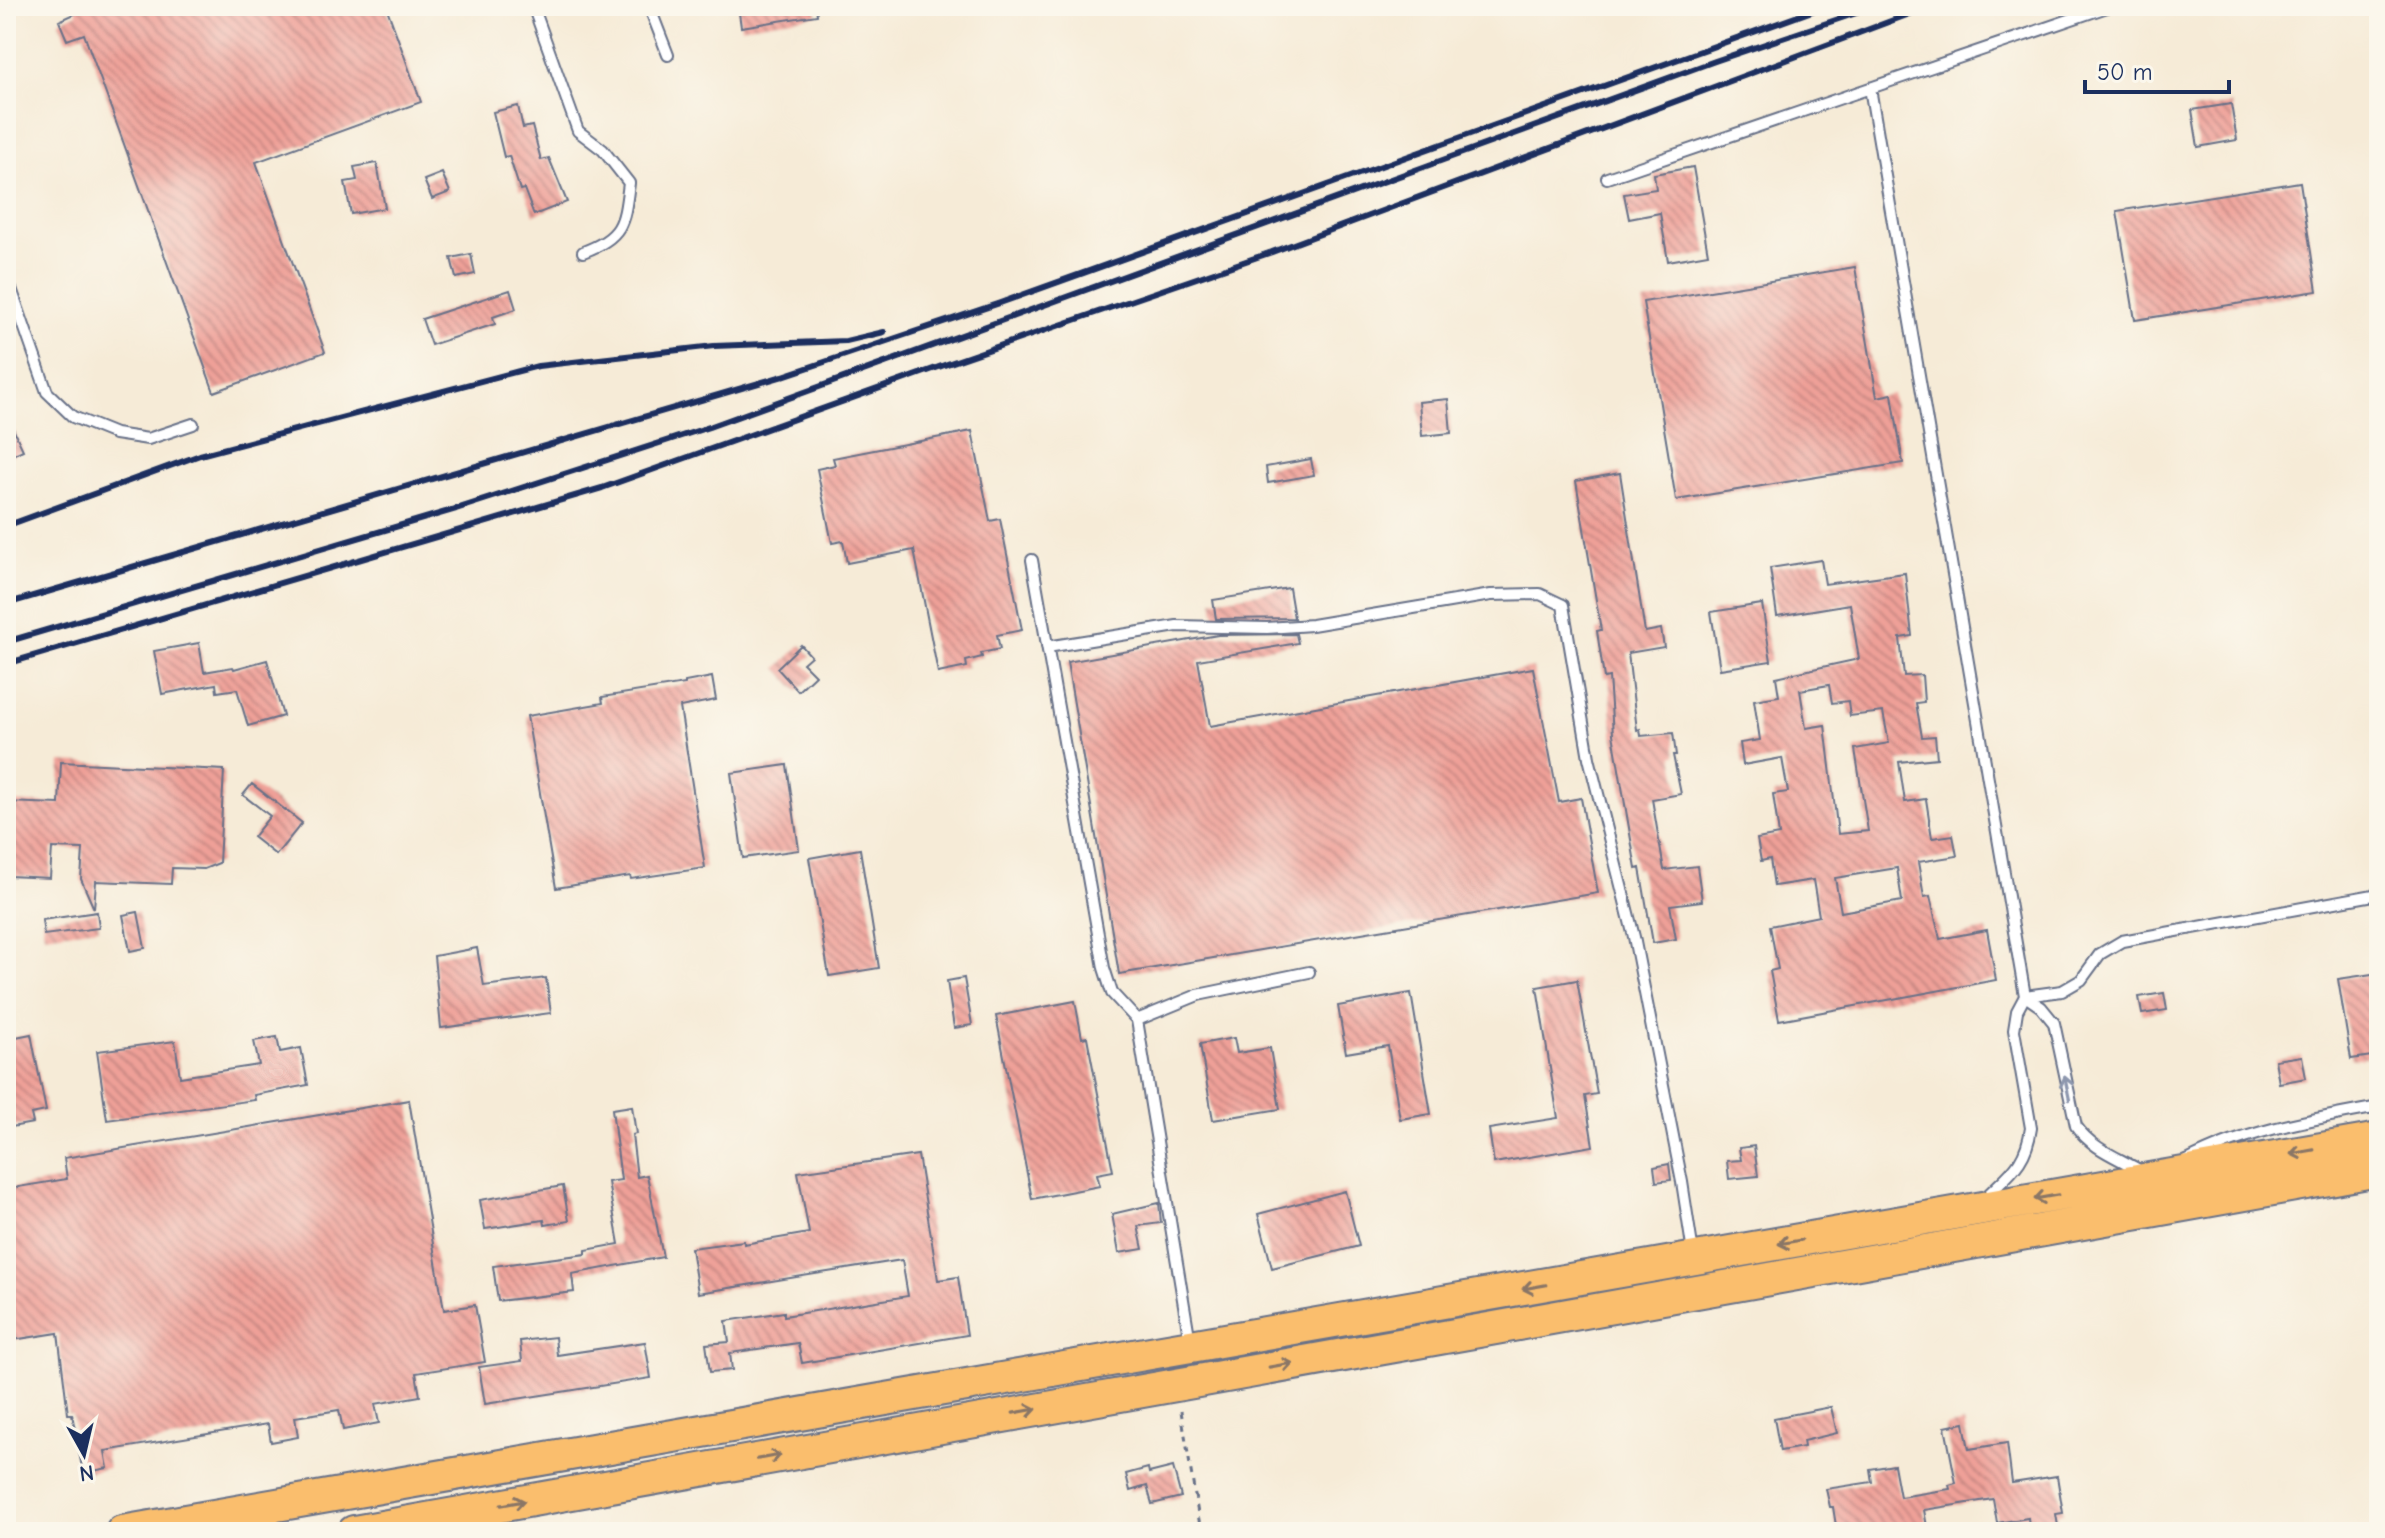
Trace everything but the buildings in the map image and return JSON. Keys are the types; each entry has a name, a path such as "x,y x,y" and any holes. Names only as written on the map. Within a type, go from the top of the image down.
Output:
{"highway":[{"path":"122,1532 2379,1139"},
{"path":"354,1532 2379,1170"}],"lane":[{"path":"533,6 578,131 603,150 629,183 624,221 603,245 583,252"},
{"path":"649,6 668,55"},
{"path":"1607,178 2110,6"},
{"path":"2374,6 2379,10"},
{"path":"1870,88 2025,996 2017,1011 2014,1030 2031,1128 2029,1141 2024,1158 1973,1210"},
{"path":"6,274 47,392 73,417 115,434 148,439 193,424"},
{"path":"1032,560 1104,968 1112,993 1137,1020 1191,1348"},
{"path":"1047,647 1177,626 1267,628 1312,625 1491,595 1540,594 1563,605 1589,758 1634,937 1682,1182 1693,1259"},
{"path":"2025,996 2062,991 2081,980 2100,954 2122,941 2379,894"},
{"path":"1137,1020 1198,995 1309,972"},
{"path":"2025,996 2041,1007 2054,1023 2076,1126 2086,1140 2099,1149 2153,1178 2211,1148 2301,1121 2379,1107"}],"path":[{"path":"1176,1384 1201,1532"}],"railway":[{"path":"6,604 783,376 1000,303 1826,6"},
{"path":"6,642 456,509 709,427 1715,61 1877,6"},
{"path":"6,664 602,488 1272,252 1931,6"},
{"path":"6,526 200,455 538,366 714,346 846,341 884,332"}]}
